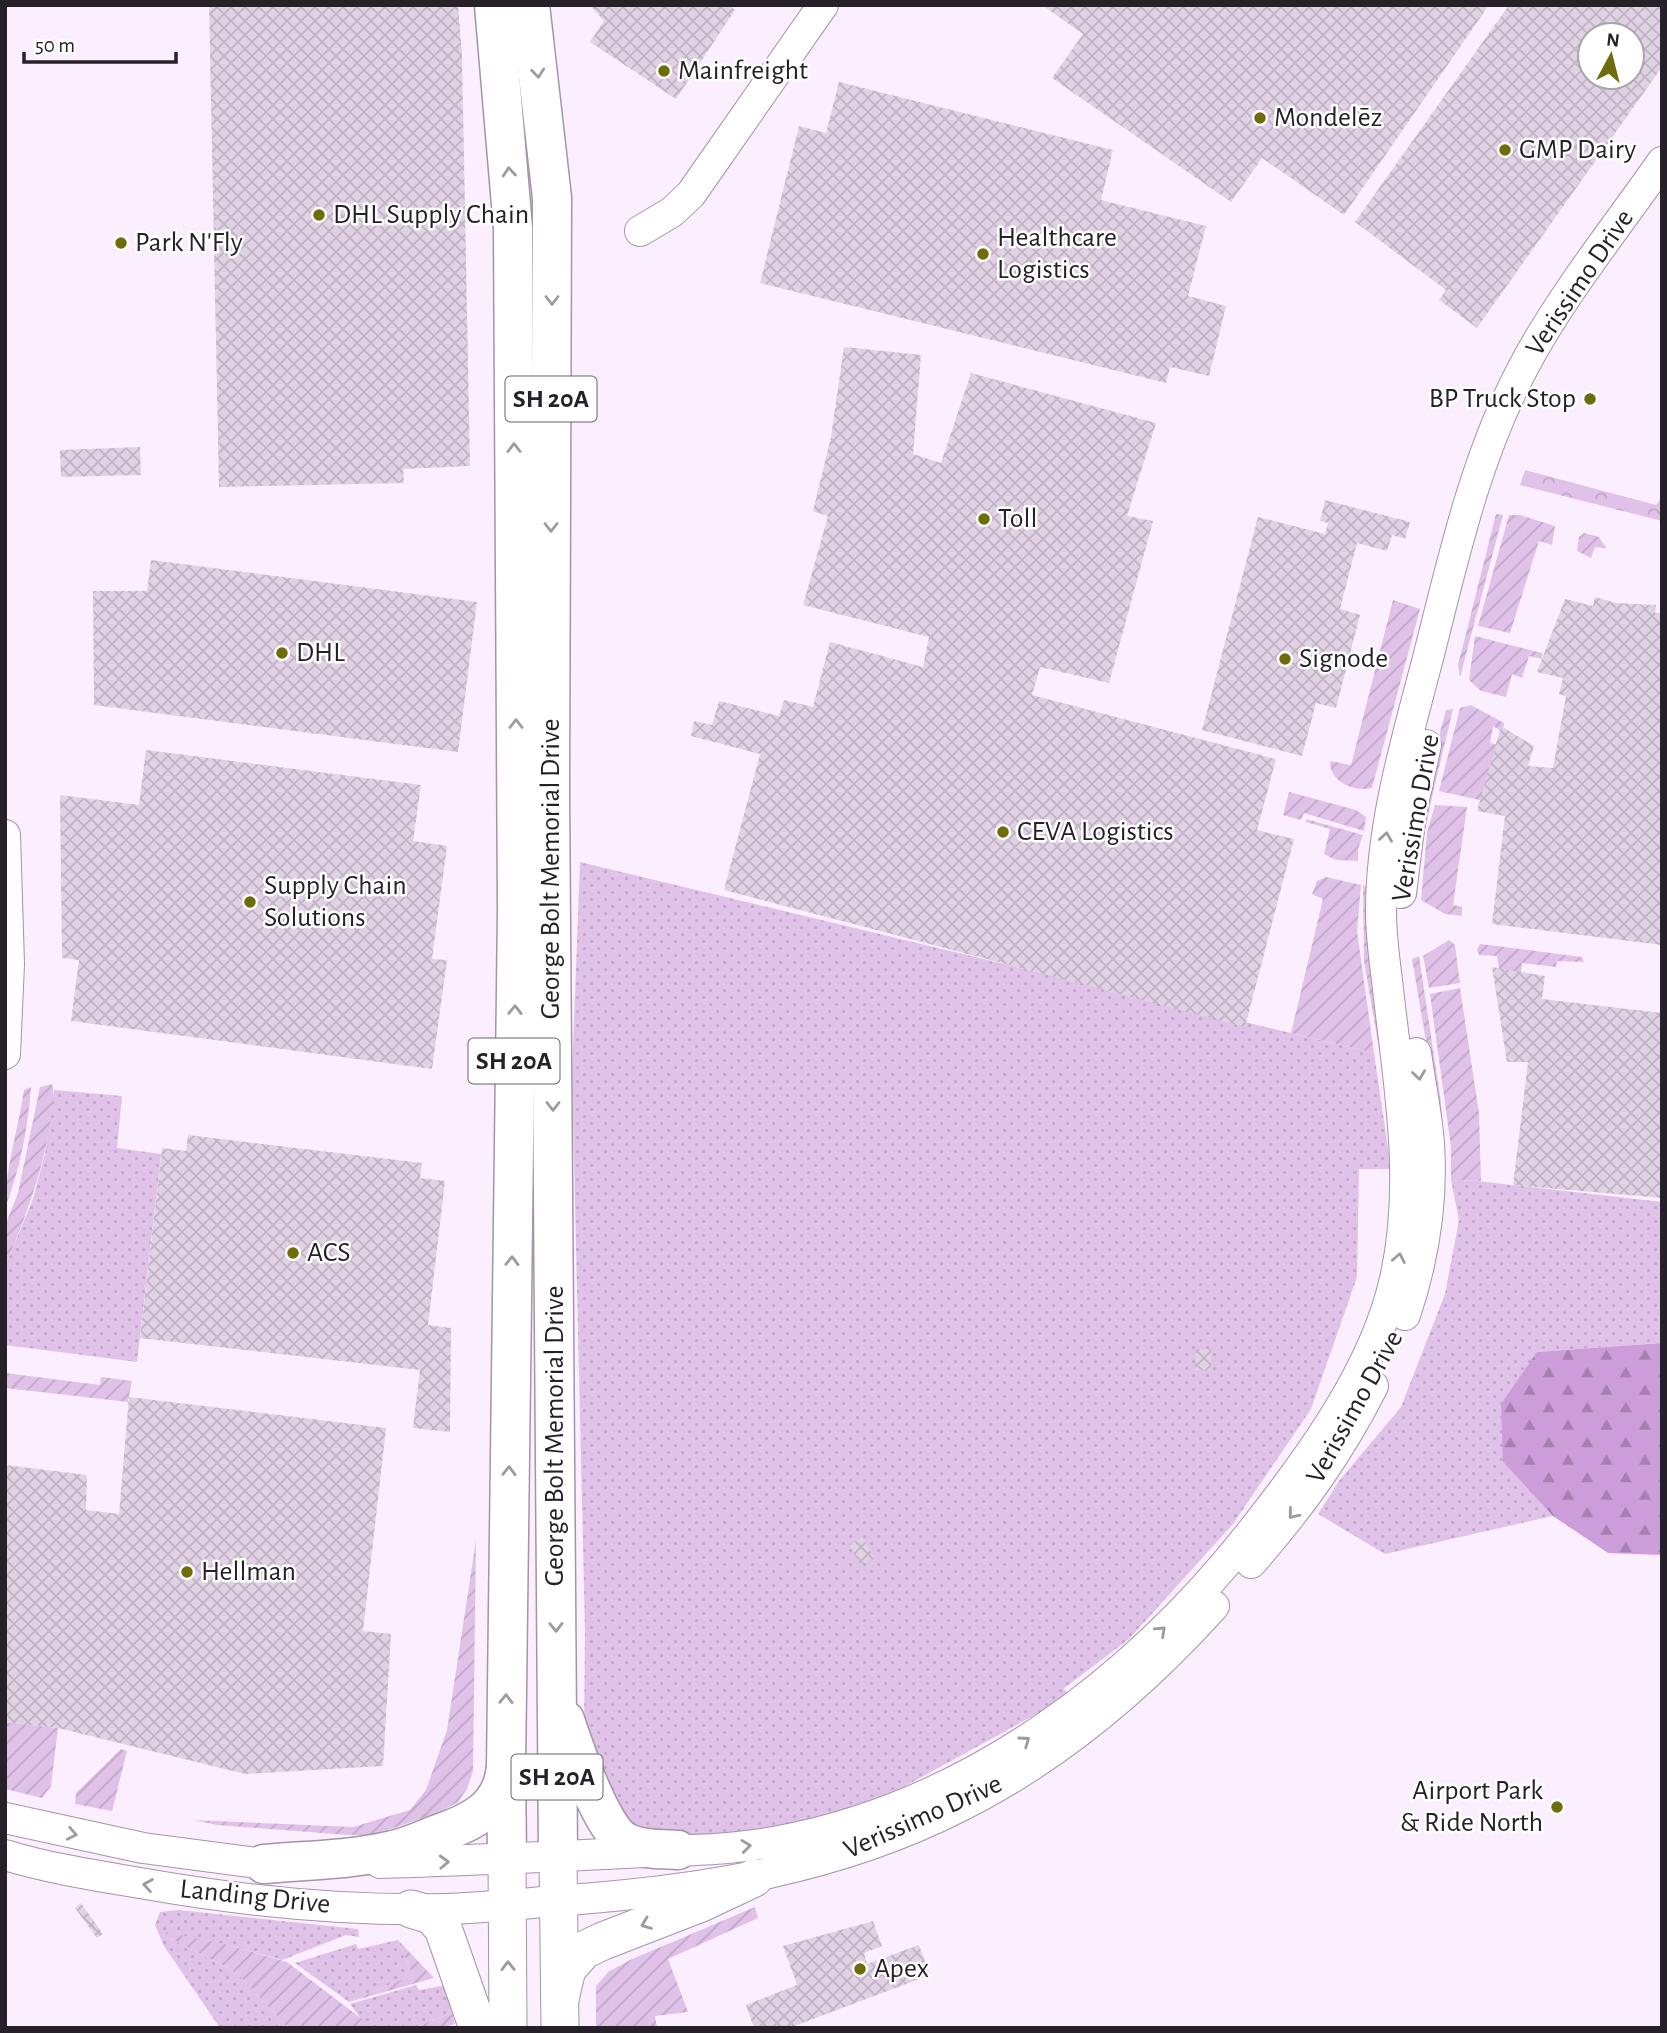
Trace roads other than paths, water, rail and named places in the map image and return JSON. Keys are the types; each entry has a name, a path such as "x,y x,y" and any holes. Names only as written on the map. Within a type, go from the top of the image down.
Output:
{"highway":[{"name":"George Bolt Memorial Drive","path":"494,5 514,242 517,911 507,1858"},
{"name":"George Bolt Memorial Drive","path":"530,5 552,198 550,793 558,1856"},
{"path":"557,1698 608,1825 622,1840 632,1844 678,1850"},
{"path":"264,1864 396,1850 461,1826 484,1812 499,1795 506,1767"}],"main road":[{"name":"George Bolt Memorial Drive","path":"558,1856 560,2013"},
{"name":"George Bolt Memorial Drive","path":"507,1858 508,2028"},
{"path":"560,2013 567,1969 584,1950 701,1903 754,1878"},
{"path":"411,1909 431,1915 443,1928 478,2028"}],"street":[{"path":"640,232 672,212 691,194 823,5"},
{"name":"Verissimo Drive","path":"558,1856 705,1850 770,1843 863,1820 936,1792 1010,1752 1111,1676 1179,1614 1242,1544 1283,1492 1353,1383 1387,1308 1404,1229 1407,1188 1401,1095 1381,931 1385,837 1406,744 1472,491 1504,408 1525,363 1559,309 1662,162"},
{"name":"Verissimo Drive","path":"508,1904 675,1889 754,1878 837,1856 929,1821 1007,1782 1083,1729 1126,1694 1185,1638 1295,1513 1336,1454 1395,1344 1424,1243 1428,1206 1429,1144 1399,927 1405,851 1423,757 1489,494 1504,408"},
{"path":"5,835 9,964 5,1054"},
{"name":"Landing Drive","path":"5,1818 143,1848 264,1864 342,1864 558,1856"},
{"name":"Landing Drive","path":"5,1854 58,1869 227,1896 411,1909 508,1904"}],"place":[{"name":"Mainfreight","path":"664,71"},
{"name":"Mondelēz","path":"1260,118"},
{"name":"GMP Dairy","path":"1505,150"},
{"name":"DHL Supply Chain","path":"319,215"},
{"name":"Park N'Fly","path":"121,243"},
{"name":"Healthcare Logistics","path":"983,254"},
{"name":"BP Truck Stop","path":"1590,399"},
{"name":"Toll","path":"984,519"},
{"name":"DHL","path":"282,653"},
{"name":"Signode","path":"1285,659"},
{"name":"CEVA Logistics","path":"1003,832"},
{"name":"Supply Chain Solutions","path":"250,902"},
{"name":"ACS","path":"293,1253"},
{"name":"Hellman","path":"187,1572"},
{"name":"Airport Park & Ride North","path":"1557,1807"},
{"name":"Apex","path":"860,1969"}]}
